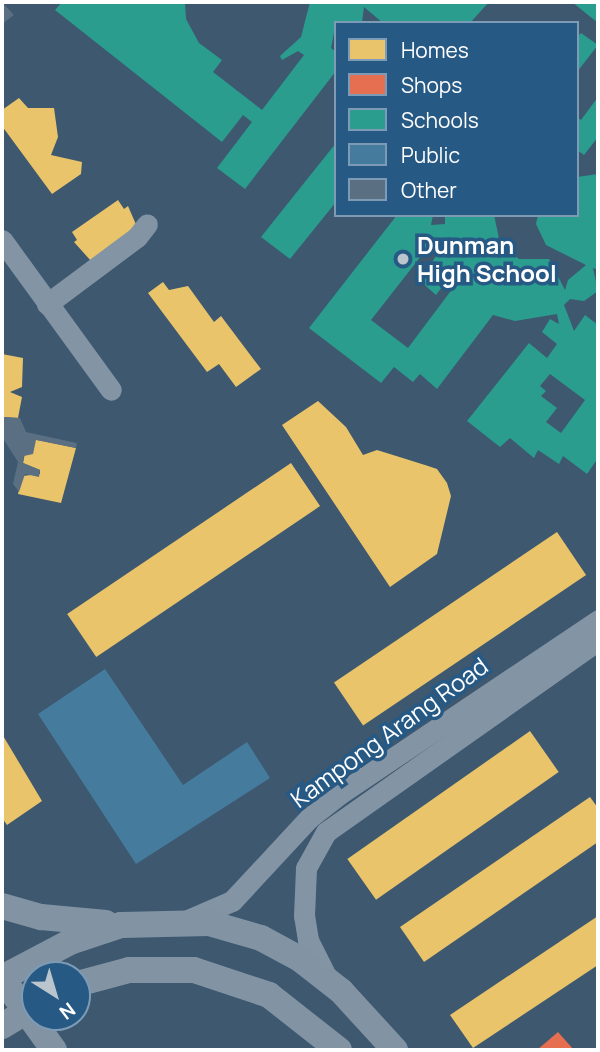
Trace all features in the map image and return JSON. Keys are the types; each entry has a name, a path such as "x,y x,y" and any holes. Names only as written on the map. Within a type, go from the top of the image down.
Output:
{"main road":[{"path":"2,906 41,917 121,925 186,921 261,938 300,958 328,980 395,1050"},
{"path":"21,999 2,978 70,942 121,925"},
{"path":"91,980 129,970 194,970 269,995 339,1050"},
{"path":"2,1026 21,1014"},
{"path":"43,1031 54,1050"}],"street":[{"path":"47,304 137,237 147,224"},
{"path":"2,240 111,390"},
{"name":"Kampong Arang Road","path":"186,921 232,901 309,818 341,793 598,620"},
{"name":"Kampong Arang Road","path":"328,980 308,940 303,916 306,868 326,832 598,640"}],"building: Homes":[{"path":"19,98 28,108 54,108 58,137 51,155 82,162 81,174 52,194 2,126 2,110"},
{"path":"118,200 124,209 128,206 138,229 91,261 74,242 77,240 72,232"},
{"path":"163,282 169,290 188,286 214,322 221,316 261,369 236,387 219,364 207,372 148,293"},
{"path":"2,354 23,358 22,387 10,392 22,397 18,418 2,417"},
{"path":"318,401 346,427 363,455 377,450 437,469 447,483 451,496 437,554 390,587 282,425"},
{"path":"28,438 76,448 61,503 18,494 22,476 40,474 40,470 23,463"},
{"path":"291,463 320,506 96,657 67,614"},
{"path":"557,532 586,575 363,726 334,682"},
{"path":"530,731 559,772 376,900 347,859"},
{"path":"2,734 42,801 7,825 2,818"},
{"path":"590,797 598,808 598,842 424,962 400,927"},
{"path":"598,916 598,965 473,1048 450,1015"}],"building: Shops":[{"path":"558,1032 574,1050 537,1050"}],"building: Schools":[{"path":"62,2 185,2 186,19 199,43 222,60 213,72 262,110 304,55 298,51 282,60 280,56 301,37 310,2 489,2 472,21 381,21 364,7 362,21 334,21 331,48 334,50 334,74 245,189 217,168 252,122 243,115 222,142 55,10"},
{"path":"572,2 598,2 598,23"},
{"path":"581,33 598,45 579,69"},
{"path":"598,97 598,137 584,155 579,151 579,118 581,120"},
{"path":"334,146 334,204 290,259 261,237"},
{"path":"598,174 598,270 593,268 598,291 584,301 570,299 564,305 574,331 585,315 598,325 598,458 587,474 563,456 559,464 538,450 534,458 510,438 500,447 467,421 529,343 547,358 557,344 542,332 550,319 559,324 557,314 515,321 493,315 437,389 420,374 413,382 394,367 381,383 309,328 395,217 433,217 431,225 445,224 445,217 494,217 500,243 519,259 549,259 565,290 568,280 586,265 546,245 536,224 538,217 579,217 579,177","holes":["436,237 442,248 419,280 436,295 451,275 456,284 408,348 371,320","550,374 585,400 561,433 546,422 557,408 541,396 546,391 540,386"]}],"building: Public":[{"path":"105,669 183,785 247,742 270,778 136,864 38,714"}],"building: Other":[{"path":"2,2 14,15 2,24"},
{"path":"2,417 20,418 26,432 77,443 76,448 36,440 33,454 24,456 23,463 40,470 39,477 25,474 19,492 13,484 18,462 2,437"}],"place":[{"name":"Dunman High School","path":"403,259"}]}
